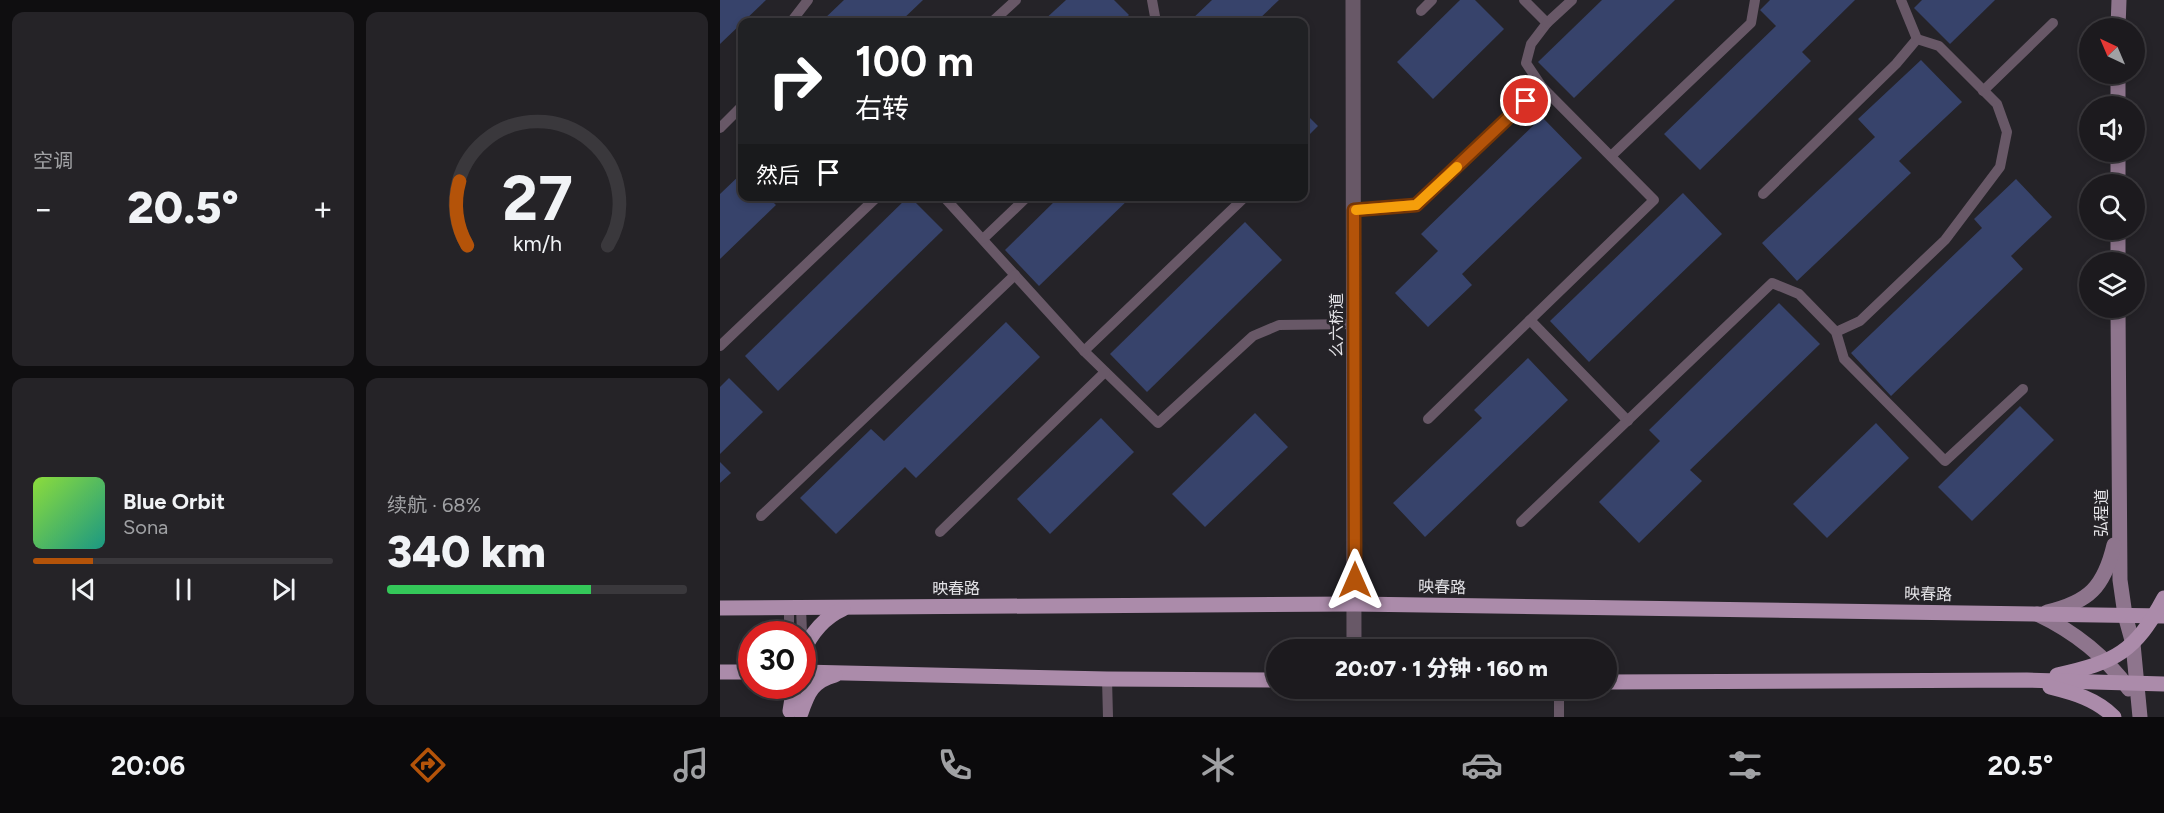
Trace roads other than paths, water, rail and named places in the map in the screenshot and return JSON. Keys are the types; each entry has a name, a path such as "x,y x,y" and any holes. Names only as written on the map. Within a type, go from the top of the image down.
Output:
{"main road":[{"path":"2118,18 2119,0"},
{"name":"弘程道","path":"2118,318 2120,580 2125,615 2133,644 2131,683"},
{"path":"2037,614 2079,603 2090,593 2108,565 2120,522"},
{"path":"2027,680 2079,670 2105,662 2133,644 2159,616 2164,598"},
{"name":"映春路","path":"720,608 1355,604 2159,616"},
{"path":"816,630 827,618 849,607"},
{"path":"2037,614 2070,633 2131,683 2142,713"},
{"path":"720,672 738,672"},
{"path":"816,672 1107,680 1266,680"},
{"path":"795,714 817,682 844,673"},
{"path":"2027,680 2083,696 2096,702 2114,717"},
{"path":"1617,682 2027,680 2164,684"},
{"path":"793,699 795,714"}],"street":[{"name":"么六桥道","path":"1353,0 1354,639"}],"lane":[{"path":"794,18 808,0"},
{"path":"996,18 1016,0"},
{"path":"1152,0 1155,18"},
{"path":"1421,11 1432,0"},
{"path":"1524,0 1547,23"},
{"path":"1428,419 1654,200 1542,87 1526,63 1531,44 1547,23 1572,0"},
{"path":"1611,156 1751,23 1755,0"},
{"path":"1901,0 1917,39"},
{"path":"1983,91 2053,23"},
{"path":"1836,332 1860,321 1945,240 2000,167 2007,132 1997,104 1939,46 1917,39"},
{"path":"1763,194 1896,64 1917,39"},
{"path":"1354,210 1416,205 1542,87"},
{"path":"720,128 738,110"},
{"path":"720,346 873,201"},
{"path":"948,201 1084,351 1158,423 1253,336 1279,325 1354,324"},
{"path":"983,239 1023,201"},
{"path":"1084,351 1241,201"},
{"path":"761,516 1015,275"},
{"path":"1521,522 1772,282 1799,294 1836,332 1844,359 1945,460 2023,390"},
{"path":"1530,320 1628,421"},
{"path":"940,532 1106,372"},
{"path":"792,621 795,608"},
{"path":"795,608 798,621"},
{"path":"1107,680 1108,717"},
{"path":"795,714 798,699"},
{"path":"1559,699 1559,717"}]}
